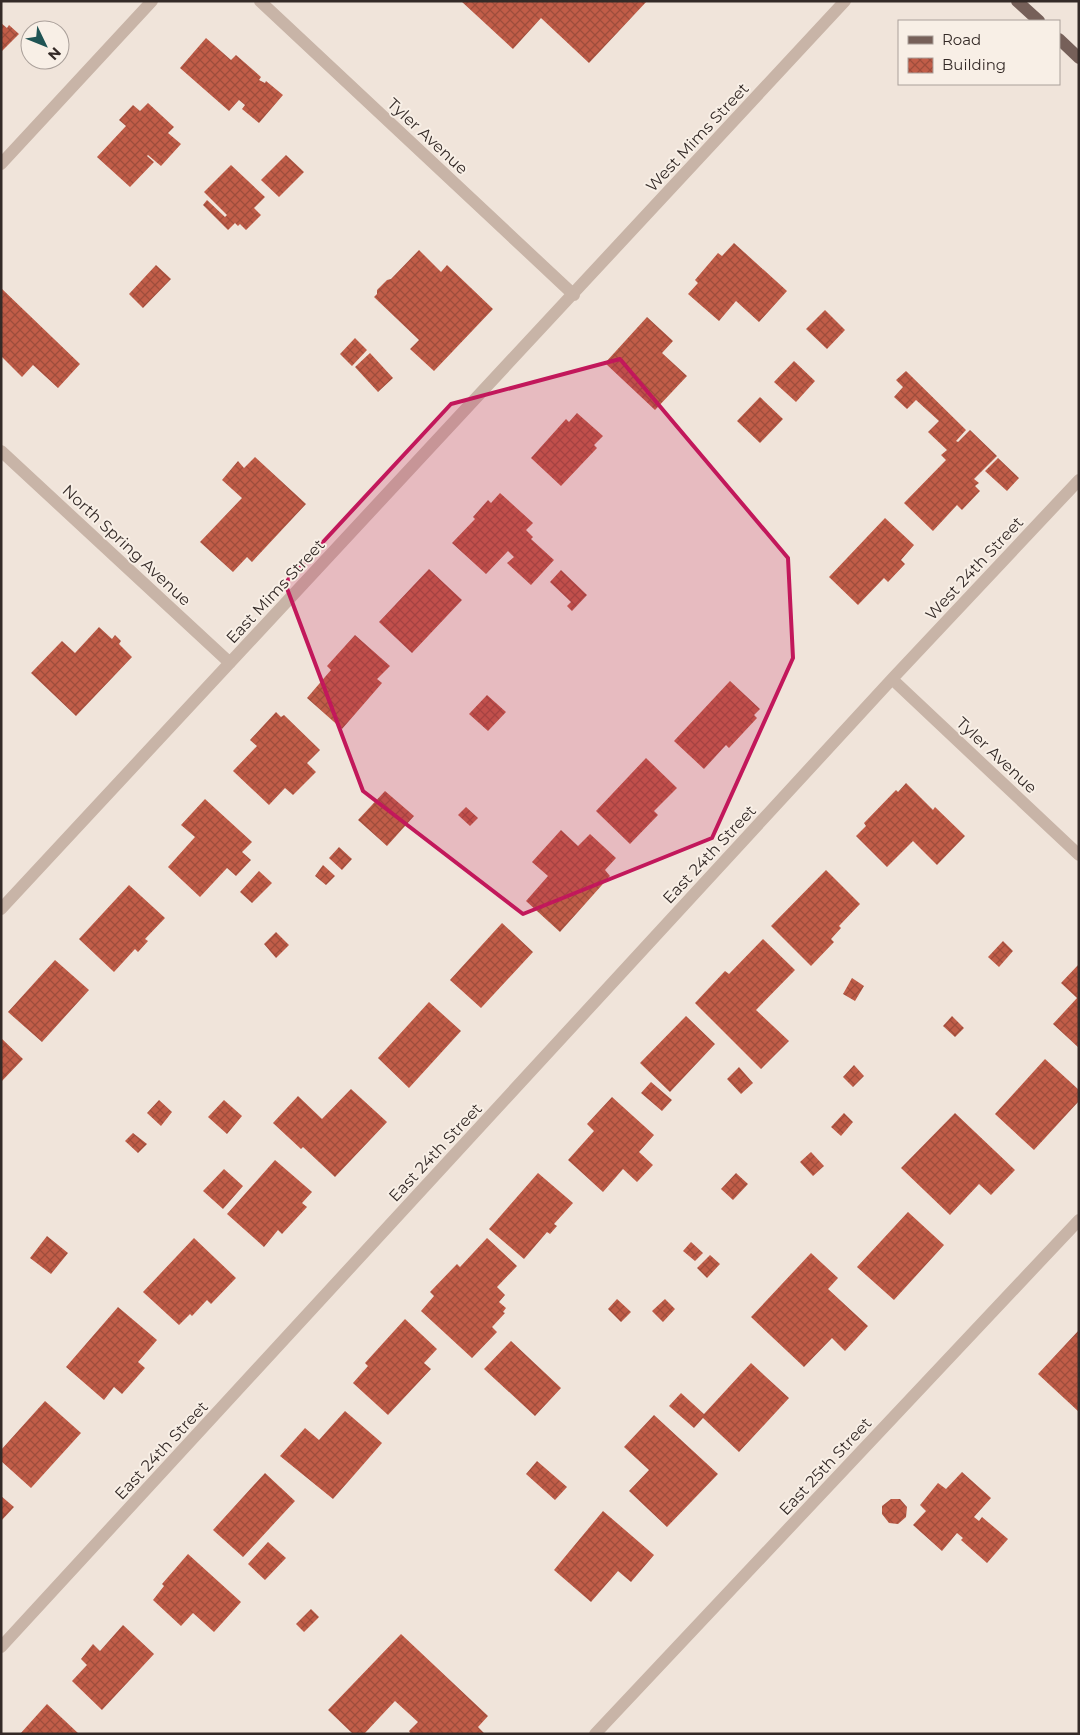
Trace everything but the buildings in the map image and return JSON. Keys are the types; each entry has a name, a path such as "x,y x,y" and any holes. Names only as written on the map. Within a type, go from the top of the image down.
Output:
{"main road":[{"path":"1017,1 1038,20"},
{"path":"1060,40 1079,58"}],"street":[{"path":"1,164 152,1"},
{"name":"Tyler Avenue","path":"260,1 574,295"},
{"name":"West Mims Street","path":"574,295 845,1"},
{"name":"East Mims Street","path":"1,909 574,295"},
{"name":"North Spring Avenue","path":"1,451 230,663"},
{"name":"West 24th Street","path":"892,679 1079,480"},
{"name":"Tyler Avenue","path":"892,679 1079,855"},
{"name":"East 24th Street","path":"1,1647 892,679"},
{"name":"East 25th Street","path":"595,1734 1079,1220"}],"highlighted area":[{"path":"620,359 788,558 793,658 712,838 523,914 363,791 285,583 451,404"}]}
